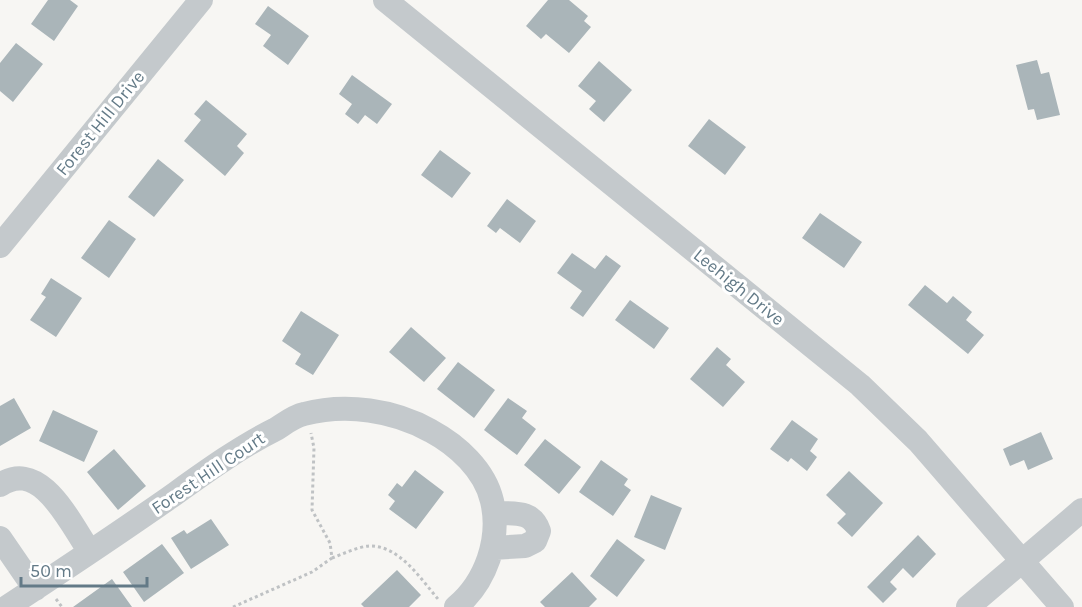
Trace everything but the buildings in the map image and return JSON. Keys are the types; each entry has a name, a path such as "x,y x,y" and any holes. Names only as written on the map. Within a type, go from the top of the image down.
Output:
{"street":[{"name":"Forest Hill Drive","path":"0,246 201,0"},
{"name":"Leehigh Drive","path":"385,0 860,385 918,441 1062,607"},
{"name":"Forest Hill Court","path":"7,607 240,447 308,414 339,410 376,411 416,423 448,440 473,465 490,495 495,513 492,548 475,586 456,607"},
{"path":"0,485 18,477 33,480 45,488 90,552"},
{"path":"968,607 1082,510"},
{"path":"492,548 525,546 536,541 539,531 536,521 526,514 495,513"},
{"path":"0,538 35,589"}],"path":[{"path":"308,414 314,448 312,510 330,543 332,558"},
{"path":"233,607 286,585 332,558 366,546 387,548 409,566 446,607"}]}
